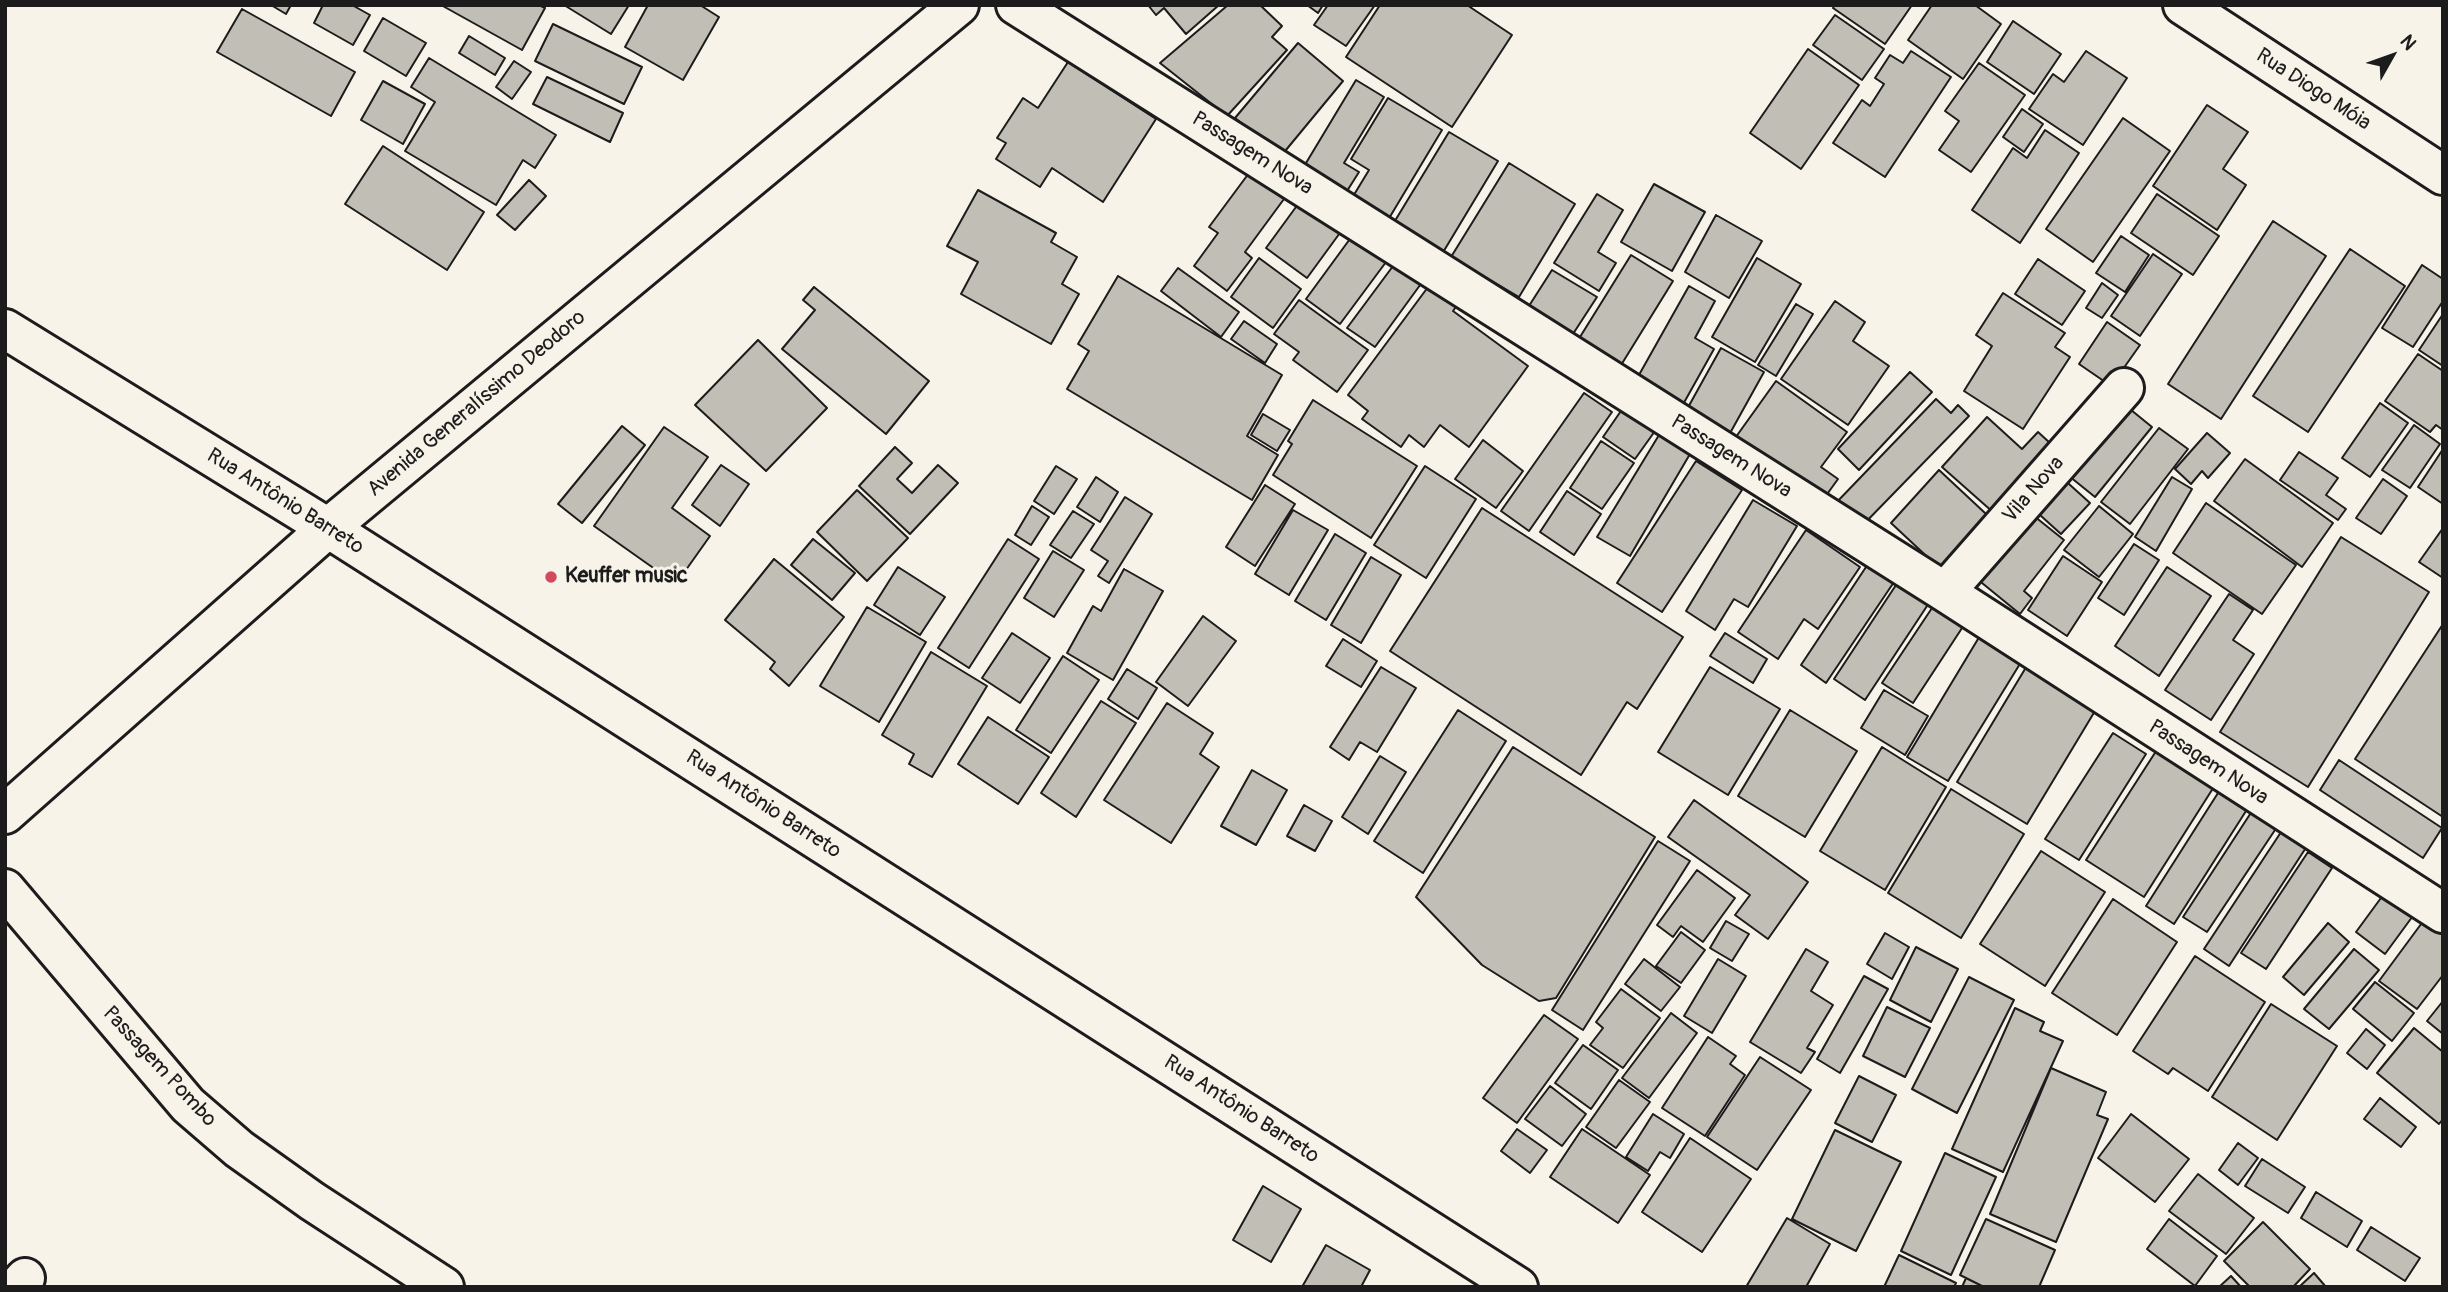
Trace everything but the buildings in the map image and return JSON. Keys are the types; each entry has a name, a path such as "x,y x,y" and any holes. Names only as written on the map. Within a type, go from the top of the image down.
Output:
{"street":[{"name":"Avenida Generalíssimo Deodoro","path":"5,814 328,528 959,5"},
{"name":"Passagem Nova","path":"1016,5 1945,592 2443,913"},
{"name":"Rua Diogo Móia","path":"2183,5 2443,175"},
{"name":"Rua Antônio Barreto","path":"5,329 328,528 1518,1287"},
{"name":"Vila Nova","path":"1945,592 2124,388"},
{"name":"Passagem Pombo","path":"5,889 188,1105 270,1171 444,1287"}],"place":[{"name":"Keuffer music","path":"551,577"}]}
